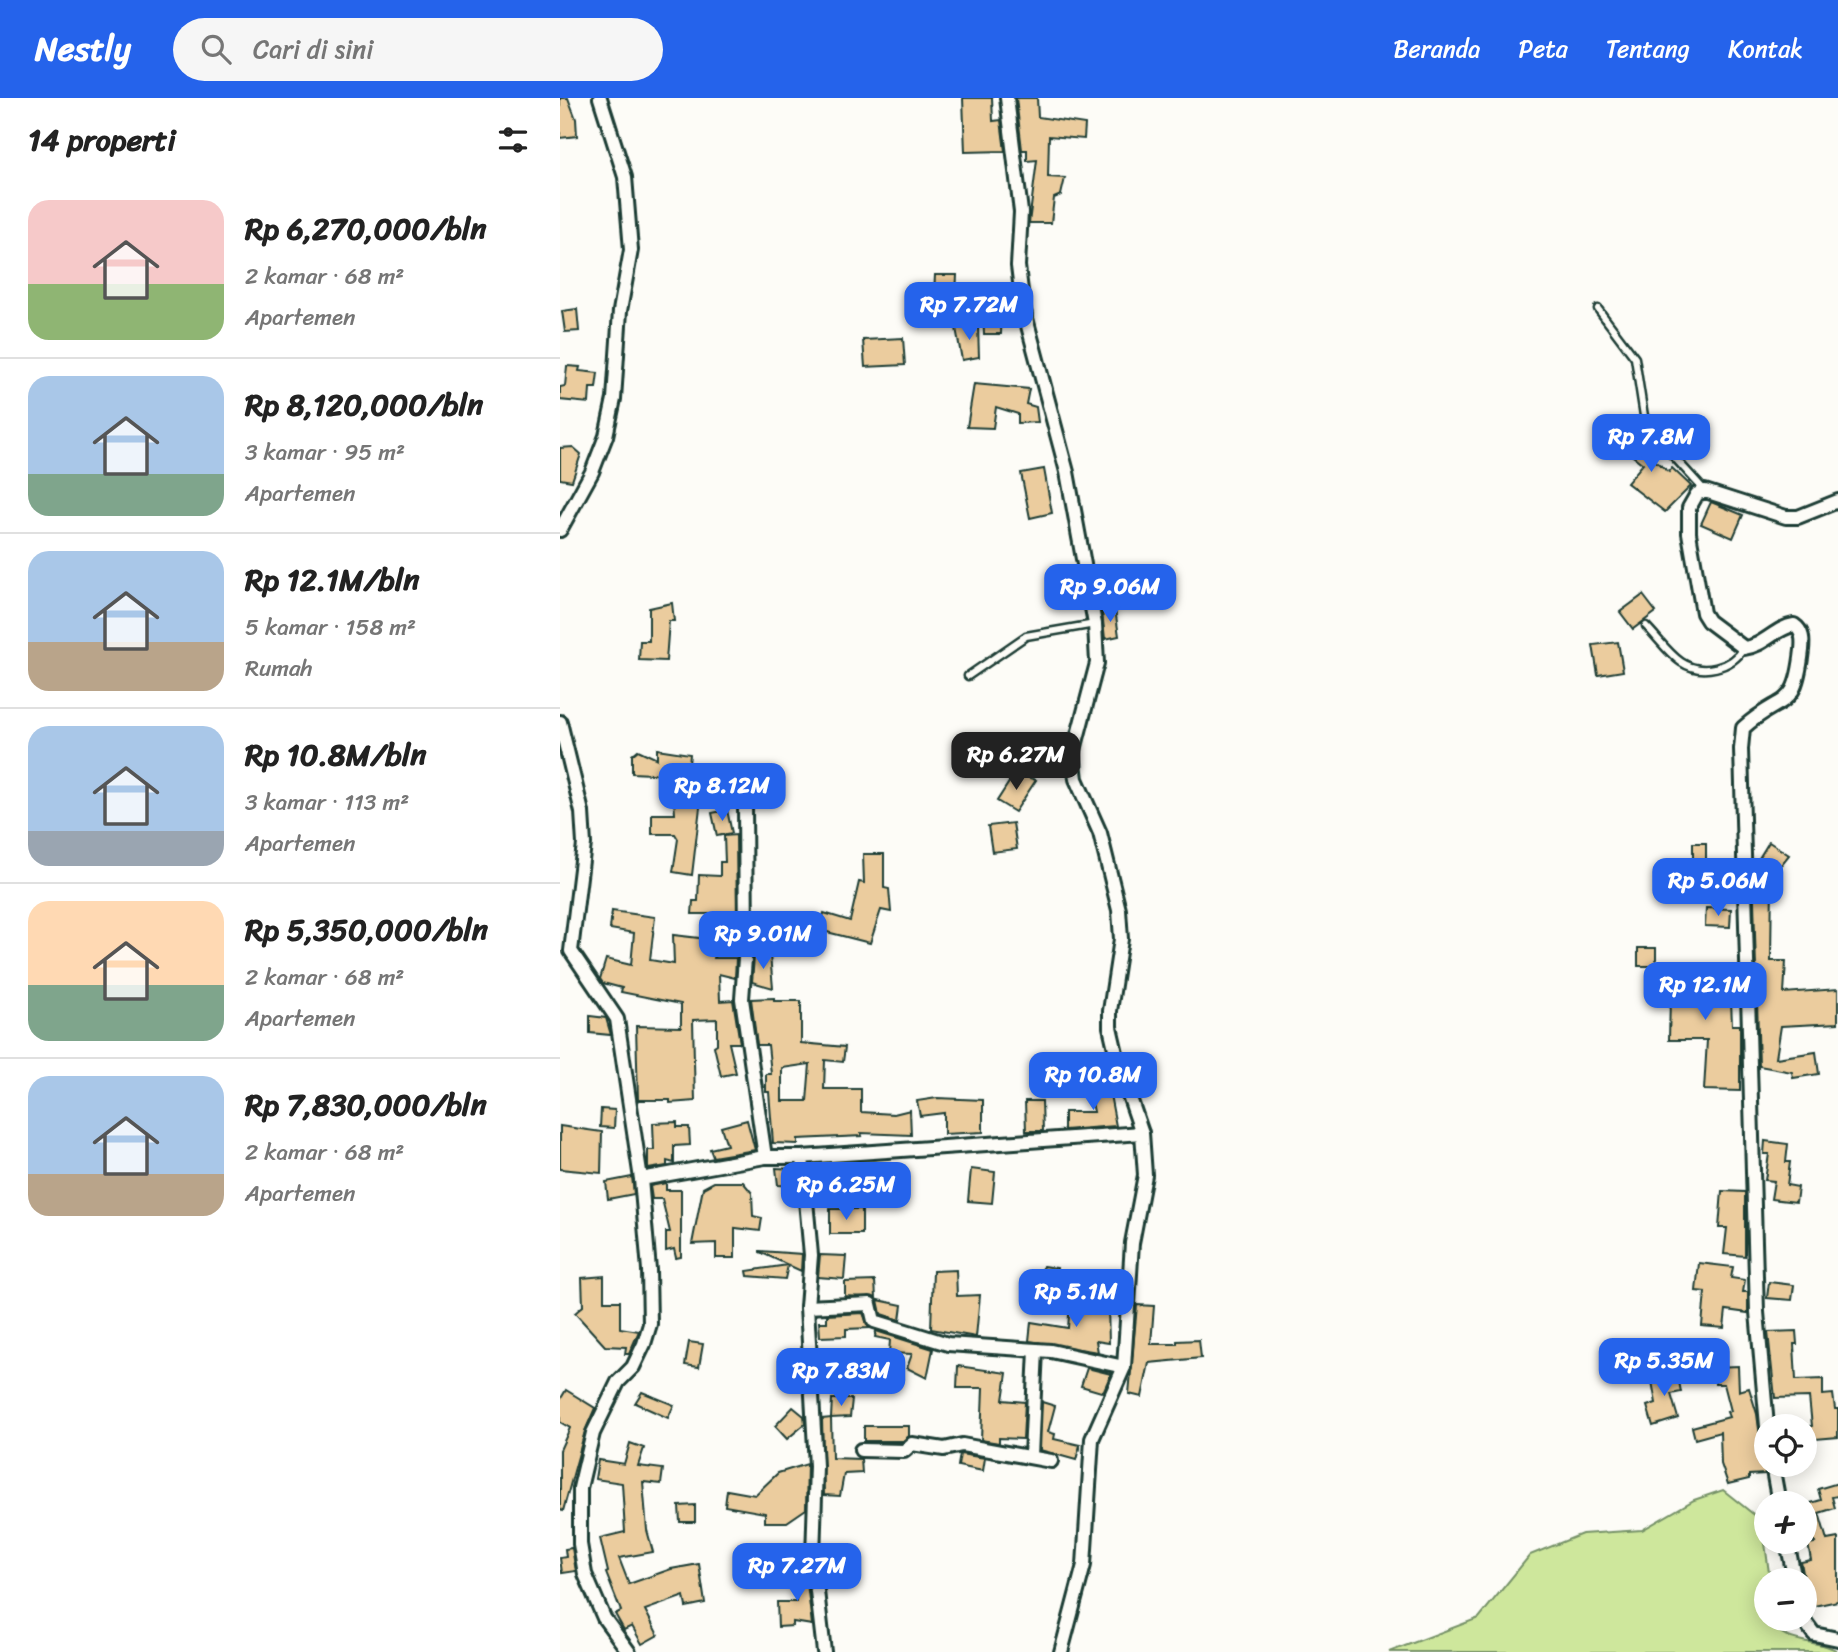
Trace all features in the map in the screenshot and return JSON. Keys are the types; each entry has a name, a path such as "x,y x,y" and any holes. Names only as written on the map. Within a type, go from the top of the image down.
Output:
{"street":[{"path":"560,530 592,472 606,436 614,399 620,311 631,250 625,177 600,98"},
{"path":"1007,98 1021,212 1017,266 1023,307 1067,472 1095,624 1097,663 1073,754 1073,766 1100,833 1119,910 1121,939 1110,1027 1119,1066 1142,1133 1145,1175 1132,1243 1124,1367 1092,1439 1084,1565 1061,1652"},
{"path":"1766,1414 1757,1312 1741,749 1743,729 1758,715 1791,696 1798,682 1801,632 1794,625 1785,627 1754,647 1744,648 1708,621 1703,613 1689,533 1689,508 1697,494 1705,491 1786,517 1816,512 1838,501"},
{"path":"560,722 582,812 584,844 571,951 617,1019 641,1180 649,1270 650,1324 633,1367 618,1382 593,1433 580,1488 580,1544 584,1574 604,1618 629,1652"},
{"path":"746,803 746,945 742,999 765,1157"},
{"path":"641,1180 765,1157 802,1157 1142,1133"},
{"path":"802,1157 811,1255 807,1307 816,1466 813,1556 824,1652"},
{"path":"807,1307 870,1304 874,1321 934,1341 960,1346 1036,1350 1124,1367"},
{"path":"1031,1455 1036,1350"},
{"path":"861,1450 904,1451 912,1444 949,1449 960,1445 1031,1455 1051,1461"},
{"path":"1812,1631 1814,1634 1838,1639"}],"lane":[{"path":"1598,309 1635,358 1644,416 1655,436 1705,491"},
{"path":"968,676 1026,636 1095,624"},
{"path":"1646,626 1683,663 1696,666 1729,665 1737,660 1744,648"}],"green space":[{"path":"1723,1490 1754,1515 1754,1554 1766,1554 1768,1568 1754,1568 1754,1631 1780,1631 1793,1638 1838,1652 1389,1652 1479,1618 1530,1555 1582,1534 1642,1530 1694,1500"}],"building":[{"path":"560,98 568,98 576,119 577,136 560,138"},
{"path":"963,98 992,98 993,121 1001,120 1005,151 965,152"},
{"path":"1016,98 1037,98 1038,117 1085,124 1084,139 1049,136 1048,177 1065,178 1061,195 1054,198 1051,223 1029,223 1037,160 1027,161 1027,150 1022,150"},
{"path":"935,275 957,275 956,294 934,293"},
{"path":"577,309 579,331 565,332 562,311"},
{"path":"1002,309 1001,334 984,334 983,311"},
{"path":"978,327 979,357 962,360 956,328"},
{"path":"903,338 905,365 865,367 863,340"},
{"path":"567,366 580,367 579,371 598,373 596,388 590,388 589,403 560,400 560,387 565,386"},
{"path":"974,384 1029,389 1026,404 1036,407 1038,422 1018,423 1018,414 996,407 993,428 967,427"},
{"path":"1621,424 1640,440 1636,445 1669,472 1672,468 1691,486 1665,512 1627,483 1643,464 1610,438"},
{"path":"573,447 581,454 572,481 560,479 560,448"},
{"path":"1044,469 1052,513 1030,518 1021,473"},
{"path":"1711,502 1743,515 1733,538 1701,524"},
{"path":"1643,595 1656,612 1633,629 1620,612"},
{"path":"672,603 674,621 669,621 666,661 639,660 640,641 649,641 649,608"},
{"path":"1115,609 1119,636 1105,639 1102,611"},
{"path":"1618,642 1623,671 1598,675 1593,645"},
{"path":"657,749 690,754 686,794 699,793 700,807 692,875 673,872 678,839 675,834 652,834 652,814 675,814 672,775 632,773 632,755 638,750 657,759"},
{"path":"1015,773 1036,780 1015,812 997,801"},
{"path":"727,810 732,833 717,836 712,813"},
{"path":"1013,823 1017,849 992,852 988,826"},
{"path":"736,835 737,923 730,923 730,914 692,914 693,901 698,901 699,875 720,876 720,862 725,862 724,836"},
{"path":"1769,842 1789,855 1772,876 1771,961 1786,961 1784,993 1838,989 1838,1023 1781,1026 1776,1058 1816,1052 1819,1074 1793,1078 1792,1072 1759,1066 1753,868"},
{"path":"1693,843 1706,843 1706,864 1693,864"},
{"path":"863,854 884,854 884,888 889,889 891,912 881,910 870,943 819,930 824,913 850,921 859,882 864,883"},
{"path":"1706,908 1731,909 1730,927 1705,926"},
{"path":"612,911 655,917 650,960 674,964 673,935 716,940 714,958 736,958 735,978 719,974 720,1001 733,1000 740,1043 729,1043 736,1073 721,1076 714,1046 717,1044 717,1019 693,1020 695,1101 670,1103 670,1100 638,1100 636,1026 681,1027 681,1004 621,992 622,988 603,983 600,979 606,959 631,965 634,933 610,929"},
{"path":"1638,948 1656,948 1656,966 1638,966"},
{"path":"770,955 773,988 752,982 754,957"},
{"path":"1648,977 1739,977 1739,992 1736,992 1735,1001 1731,1000 1732,1025 1740,1025 1740,1091 1704,1090 1707,1040 1669,1040 1670,999 1649,1000"},
{"path":"751,999 801,1001 801,1043 845,1047 843,1062 825,1060 824,1089 861,1089 861,1112 894,1114 910,1110 911,1135 861,1133 862,1136 798,1139 798,1144 773,1143 769,1092 766,1092 766,1074 771,1074 768,1045 757,1045","holes":["810,1064 807,1101 782,1101 782,1068"]},
{"path":"590,1016 606,1018 611,1035 590,1033"},
{"path":"1108,1084 1116,1126 1064,1130 1064,1112 1094,1112 1089,1088"},
{"path":"937,1098 983,1100 983,1132 944,1134 944,1113 920,1116 917,1101"},
{"path":"1025,1101 1042,1101 1043,1131 1026,1131"},
{"path":"601,1109 615,1110 614,1128 600,1127"},
{"path":"747,1120 755,1150 713,1157 710,1149 727,1145 721,1127"},
{"path":"677,1122 677,1127 689,1127 690,1145 674,1146 674,1163 667,1161 667,1166 648,1169 648,1150 654,1150 653,1123"},
{"path":"560,1126 602,1132 601,1173 560,1169"},
{"path":"1765,1141 1788,1144 1786,1162 1790,1162 1787,1185 1798,1187 1796,1202 1771,1199 1774,1181 1765,1180 1769,1154 1764,1154"},
{"path":"853,1163 854,1180 845,1180 845,1186 832,1188 832,1182 823,1182 822,1164"},
{"path":"776,1168 794,1169 794,1186 778,1185"},
{"path":"971,1169 995,1172 992,1203 968,1201"},
{"path":"632,1177 634,1194 608,1199 606,1182"},
{"path":"714,1182 743,1182 752,1193 753,1216 762,1218 760,1231 735,1228 735,1258 716,1258 716,1243 692,1244 703,1188"},
{"path":"666,1183 666,1190 681,1190 681,1257 676,1258 674,1249 666,1251 666,1232 670,1232 662,1199 652,1199 650,1186"},
{"path":"1722,1191 1745,1192 1745,1256 1724,1254 1727,1228 1719,1228"},
{"path":"830,1209 862,1209 862,1234 830,1234"},
{"path":"760,1252 802,1254 801,1271"},
{"path":"820,1255 846,1256 844,1279 818,1277"},
{"path":"1699,1263 1733,1267 1731,1278 1745,1280 1743,1292 1748,1292 1748,1313 1726,1310 1724,1328 1702,1326 1705,1292 1696,1291"},
{"path":"788,1265 785,1279 748,1276 747,1271"},
{"path":"1043,1266 1057,1268 1055,1298 1034,1295"},
{"path":"956,1270 957,1296 980,1295 976,1337 931,1329 933,1271"},
{"path":"604,1276 604,1301 620,1301 620,1328 639,1331 629,1354 625,1354 626,1347 605,1346 575,1313 583,1306 582,1278"},
{"path":"875,1281 876,1298 845,1296 845,1282"},
{"path":"1769,1282 1794,1285 1792,1300 1767,1298"},
{"path":"878,1300 902,1305 900,1320 881,1314"},
{"path":"1070,1303 1108,1306 1109,1343 1096,1341 1098,1352 1029,1341 1031,1322 1068,1328"},
{"path":"1137,1305 1154,1306 1151,1344 1177,1344 1177,1341 1199,1340 1201,1358 1149,1363 1142,1397 1129,1394"},
{"path":"863,1313 869,1328 846,1329 846,1336 820,1337 819,1322 827,1322 827,1315"},
{"path":"876,1331 933,1349 927,1378 907,1368 912,1354 889,1353 890,1340 875,1337"},
{"path":"1796,1331 1796,1380 1823,1379 1823,1395 1833,1394 1835,1409 1838,1409 1838,1437 1817,1439 1817,1414 1811,1414 1809,1397 1775,1398 1768,1332"},
{"path":"689,1342 703,1344 699,1367 685,1365"},
{"path":"958,1366 1007,1373 1003,1400 1025,1402 1023,1439 999,1438 999,1443 981,1440 983,1388 957,1388"},
{"path":"1738,1366 1739,1391 1749,1388 1757,1414 1754,1414 1754,1475 1749,1475 1749,1479 1728,1484 1721,1464 1720,1432 1695,1439 1692,1427 1729,1417 1727,1412 1731,1411 1724,1384 1715,1384 1714,1367"},
{"path":"1087,1368 1111,1374 1104,1390 1101,1392 1081,1386"},
{"path":"1677,1371 1681,1392 1671,1394 1678,1418 1653,1426 1647,1406 1656,1403 1651,1376"},
{"path":"566,1390 595,1408 585,1431 563,1511 560,1510 560,1450 570,1428 560,1422 560,1400"},
{"path":"642,1392 674,1405 668,1418 635,1403"},
{"path":"832,1399 852,1399 850,1417 831,1418"},
{"path":"1042,1402 1055,1406 1048,1432 1055,1434 1054,1439 1080,1445 1076,1460 1040,1450"},
{"path":"793,1407 804,1416 805,1424 787,1439 775,1426"},
{"path":"831,1418 832,1458 861,1459 862,1473 844,1474 840,1496 824,1495 822,1419"},
{"path":"864,1426 909,1426 909,1436 903,1441 864,1441"},
{"path":"630,1443 644,1448 638,1466 663,1469 661,1484 643,1482 647,1530 653,1552 619,1558 629,1584 671,1569 699,1564 705,1603 686,1607 684,1596 645,1610 658,1635 642,1644 632,1626 624,1630 615,1614 621,1611 606,1573 608,1572 600,1538 625,1532 622,1483 595,1479 598,1460 624,1464"},
{"path":"960,1454 985,1458 983,1471 958,1466"},
{"path":"807,1464 806,1509 787,1522 765,1522 765,1513 725,1506 727,1490 755,1495 778,1473"},
{"path":"1838,1483 1838,1496 1832,1497 1835,1508 1819,1513 1827,1540 1838,1538 1838,1601 1817,1605 1817,1568 1802,1568 1801,1562 1811,1560 1810,1554 1817,1554 1817,1501 1821,1500 1818,1489"},
{"path":"695,1505 695,1522 680,1522 679,1506"},
{"path":"572,1548 576,1571 562,1573 560,1558 566,1557 565,1549"},
{"path":"799,1558 804,1558 812,1625 793,1622 793,1626 778,1627 777,1602 796,1602"}]}
